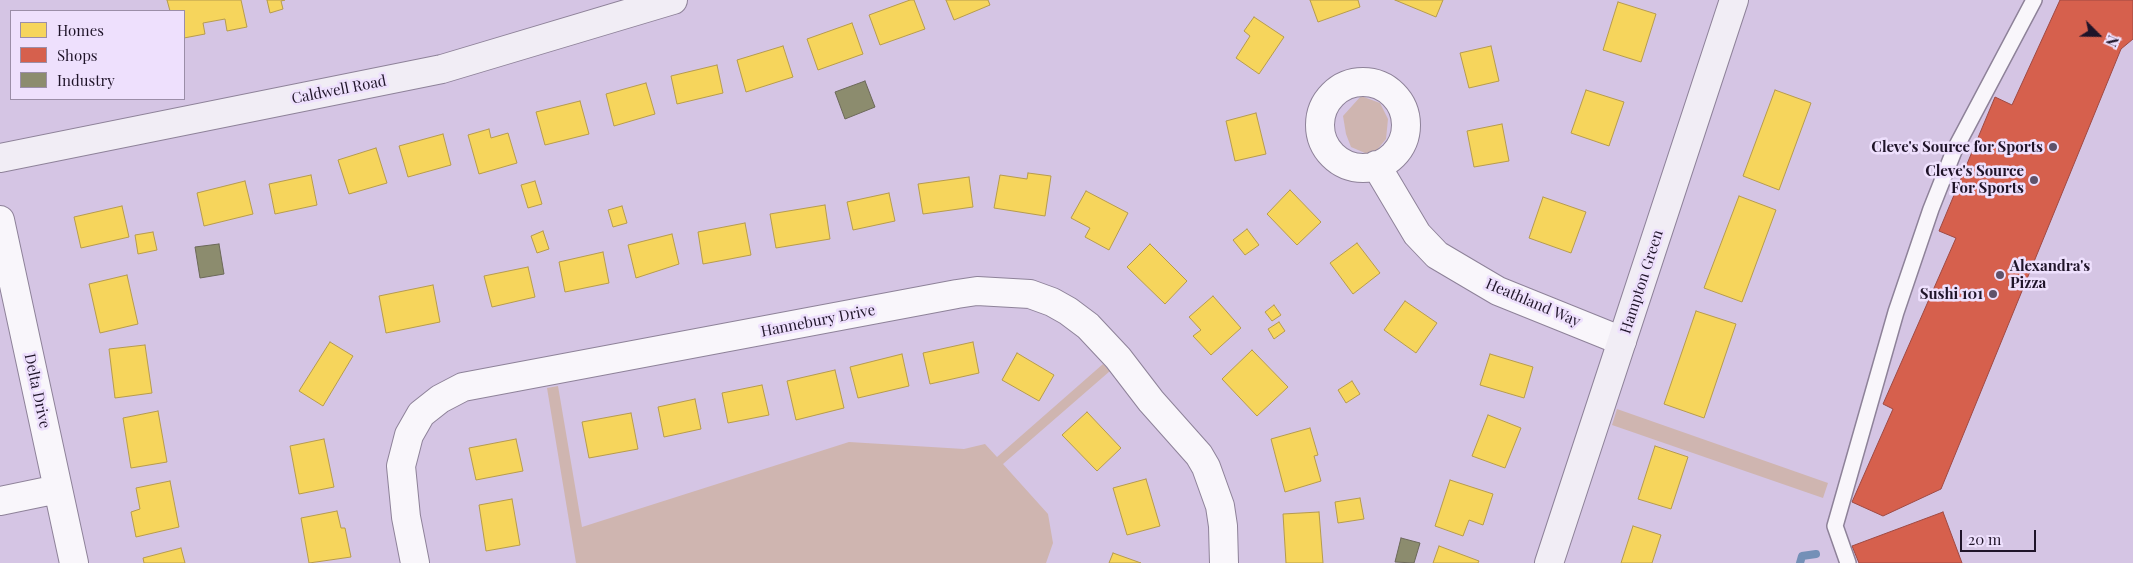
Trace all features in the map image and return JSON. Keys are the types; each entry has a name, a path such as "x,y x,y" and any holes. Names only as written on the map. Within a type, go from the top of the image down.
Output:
{"street":[{"name":"Caldwell Road","path":"0,158 442,69 673,0"},
{"name":"Hampton Green","path":"1549,563 1734,0"},
{"name":"Heathland Way","path":"1376,165 1417,234 1437,255 1498,291 1622,341"},
{"name":"Delta Drive","path":"0,220 74,563"},
{"name":"Hannebury Drive","path":"415,563 406,517 402,466 409,435 421,414 440,399 463,387 977,291 1030,294 1052,302 1088,326 1118,358 1199,455 1206,467 1220,506 1223,526 1224,563"},
{"path":"0,501 58,489"}],"lane":[{"path":"1848,563 1835,526 1903,294 1931,209 1954,151 2034,0"}],"shaded area":[{"path":"1361,96 1380,103 1388,119 1386,139 1372,156 1351,147 1346,134 1343,116"},
{"path":"1103,364 1110,371 1003,464 1048,514 1053,543 1046,563 576,563 547,388 558,386 582,527 849,442 964,449 985,444 997,457"},
{"path":"1617,409 1828,483 1823,498 1612,425"}],"building: Homes":[{"path":"167,0 241,0 247,27 227,31 225,19 203,23 205,34 185,38 185,10 170,10"},
{"path":"267,0 285,0 281,1 283,9 270,13"},
{"path":"914,0 925,29 880,45 869,15"},
{"path":"946,0 988,0 990,5 954,20"},
{"path":"1310,0 1358,0 1360,7 1318,22"},
{"path":"1395,0 1443,0 1436,17"},
{"path":"1618,2 1656,14 1641,62 1603,50"},
{"path":"1254,17 1284,37 1259,74 1236,58 1250,36 1244,31"},
{"path":"852,23 863,54 818,70 807,39"},
{"path":"783,46 793,77 746,92 737,60"},
{"path":"1491,46 1499,81 1469,88 1460,53"},
{"path":"717,65 723,93 677,104 671,76"},
{"path":"646,83 655,114 614,126 606,94"},
{"path":"1586,90 1624,102 1609,146 1571,133"},
{"path":"1775,90 1811,103 1779,190 1743,176"},
{"path":"580,101 589,134 545,145 536,112"},
{"path":"1256,113 1266,154 1235,161 1226,121"},
{"path":"1502,124 1509,161 1474,167 1467,131"},
{"path":"489,129 491,138 508,133 517,163 479,174 468,135"},
{"path":"443,134 451,165 408,177 399,146"},
{"path":"376,148 387,183 349,194 338,160"},
{"path":"1028,173 1051,176 1045,216 994,208 1000,175 1027,179"},
{"path":"311,175 317,205 275,214 269,184"},
{"path":"969,177 973,207 923,214 918,184"},
{"path":"245,181 253,214 204,226 197,193"},
{"path":"535,181 542,204 528,208 521,185"},
{"path":"1290,190 1321,222 1297,245 1267,214"},
{"path":"1086,191 1128,213 1109,250 1085,237 1090,228 1071,218"},
{"path":"889,193 895,221 853,230 847,202"},
{"path":"1739,196 1776,210 1742,302 1704,288"},
{"path":"1543,197 1586,212 1571,253 1529,238"},
{"path":"825,205 830,239 776,248 770,214"},
{"path":"122,206 129,237 81,248 74,217"},
{"path":"622,206 627,223 613,227 608,210"},
{"path":"745,223 751,255 703,264 698,232"},
{"path":"1247,229 1259,245 1245,255 1233,240"},
{"path":"543,231 549,249 537,253 531,236"},
{"path":"153,232 157,250 138,254 135,235"},
{"path":"672,234 679,264 636,278 628,245"},
{"path":"1357,243 1380,273 1353,294 1330,263"},
{"path":"1150,244 1187,281 1165,304 1127,267"},
{"path":"603,252 609,283 565,292 559,262"},
{"path":"528,267 535,297 492,307 484,276"},
{"path":"127,275 138,324 100,333 89,284"},
{"path":"433,285 440,322 386,333 379,296"},
{"path":"1213,296 1241,328 1211,355 1193,336 1201,330 1189,317"},
{"path":"1405,301 1437,323 1416,353 1384,330"},
{"path":"1274,305 1281,315 1272,321 1265,312"},
{"path":"1696,311 1736,324 1704,418 1664,404"},
{"path":"1279,322 1285,331 1274,339 1268,329"},
{"path":"330,342 353,356 323,406 299,391"},
{"path":"973,342 979,373 930,384 923,353"},
{"path":"145,345 152,393 115,398 109,349"},
{"path":"1252,350 1288,387 1257,416 1222,379"},
{"path":"1017,353 1054,375 1039,401 1002,380"},
{"path":"902,354 909,386 858,398 850,367"},
{"path":"1490,354 1533,367 1524,398 1480,385"},
{"path":"835,370 844,408 796,420 787,381"},
{"path":"1352,381 1360,394 1346,403 1338,390"},
{"path":"762,385 769,415 728,423 722,393"},
{"path":"695,399 701,429 664,437 658,407"},
{"path":"158,411 167,462 131,468 123,418"},
{"path":"1087,412 1121,448 1097,471 1062,435"},
{"path":"631,413 638,449 589,458 582,422"},
{"path":"1488,415 1521,428 1505,468 1472,456"},
{"path":"1310,428 1318,455 1314,456 1321,481 1285,492 1271,439"},
{"path":"324,439 334,487 299,494 290,446"},
{"path":"516,439 523,471 476,480 469,448"},
{"path":"1655,446 1688,457 1671,509 1638,499"},
{"path":"1146,479 1160,526 1127,535 1113,488"},
{"path":"1450,480 1493,494 1483,525 1469,520 1463,536 1435,526"},
{"path":"170,481 179,527 136,537 131,512 140,509 136,488"},
{"path":"1360,498 1364,519 1338,523 1335,502"},
{"path":"512,499 520,545 486,551 479,505"},
{"path":"337,511 341,528 345,528 351,557 309,563 301,518"},
{"path":"1319,512 1323,563 1286,563 1283,514"},
{"path":"1633,526 1661,535 1652,563 1621,563"},
{"path":"1439,546 1479,561 1478,563 1433,563"},
{"path":"181,548 185,563 144,563 143,558"},
{"path":"1113,553 1141,563 1109,563"}],"building: Shops":[{"path":"2060,0 2133,0 2133,39 2121,49 1941,489 1883,516 1852,502 1893,409 1883,404 1956,238 1939,231 1995,97 2012,105"},
{"path":"1943,512 1962,563 1859,563 1852,546"}],"building: Industry":[{"path":"865,81 875,107 845,119 835,92"},
{"path":"219,244 224,274 200,278 195,247"},
{"path":"1401,538 1420,543 1414,563 1395,562"}],"waterway":[{"path":"1800,563 1802,556 1816,554"}],"place":[{"name":"Cleve's Source for Sports","path":"2053,147"},
{"name":"Cleve's Source For Sports","path":"2034,180"},
{"name":"Alexandra's Pizza","path":"2000,275"},
{"name":"Sushi 101","path":"1993,294"}]}
